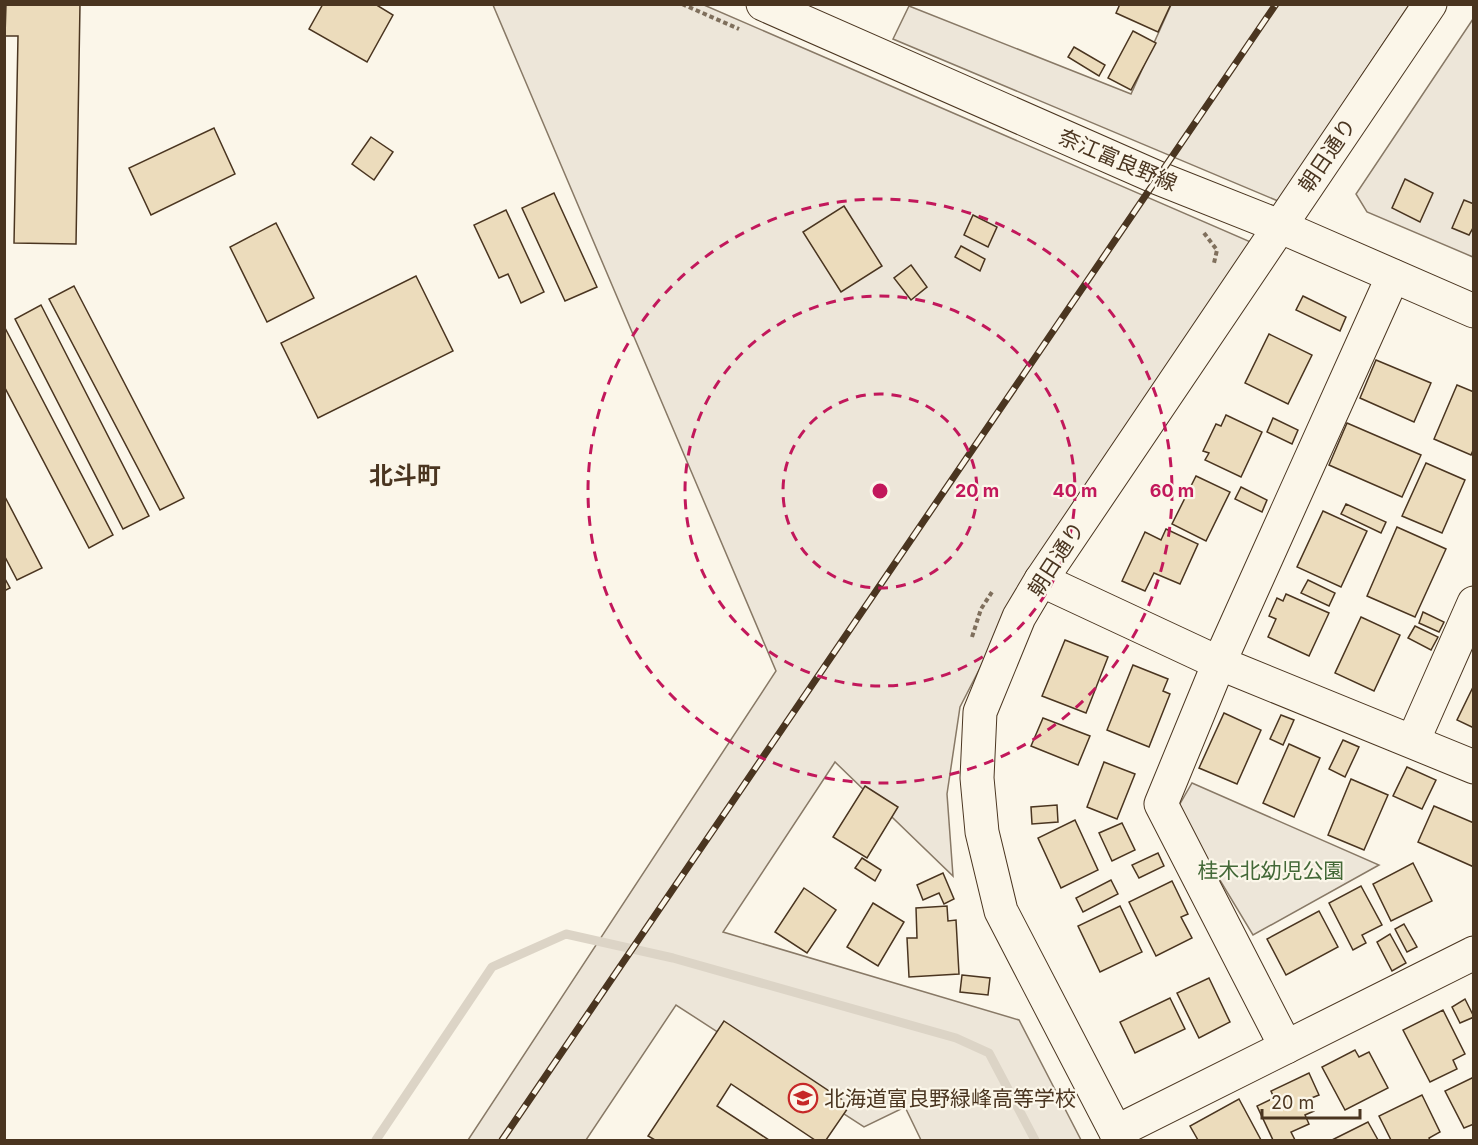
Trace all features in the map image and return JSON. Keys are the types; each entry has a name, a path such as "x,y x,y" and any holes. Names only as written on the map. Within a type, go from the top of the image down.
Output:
{"street":[{"name":"奈江富良野線","path":"763,4 801,12 1158,178 1279,226 1473,311"},
{"name":"朝日通り","path":"1118,1136 1001,911 982,832 977,778 980,712 1019,617 1041,580 1430,4"},
{"path":"1286,1047 1161,804 1220,663 1393,276"},
{"path":"1041,580 1220,663 1473,767"},
{"path":"1413,741 1473,603"},
{"path":"1118,1136 1473,952"}],"path":[{"path":"682,4 748,33"},
{"path":"1198,226 1217,250 1214,266"},
{"path":"971,640 981,609 994,589"}],"green space":[{"path":"493,5 704,5 1253,243 1014,602 960,707 947,794 953,876 835,762 723,932 1019,1020 1081,1140 921,1140 905,1107 864,1127 676,1005 586,1140 468,1140 776,671"},
{"path":"1171,5 1409,5 1278,201 893,39 909,6 1131,94"},
{"path":"1473,19 1473,257 1367,212 1356,194"},
{"name":"桂木北幼児公園","path":"1192,783 1379,865 1253,935 1177,809"}],"building":[{"path":"6,4 80,4 76,244 14,243 18,36 5,36"},
{"path":"323,4 375,4 393,15 367,62 309,29"},
{"path":"1120,4 1171,4 1158,32 1116,13"},
{"path":"1133,31 1156,43 1131,90 1108,78"},
{"path":"1074,47 1105,65 1099,76 1068,57"},
{"path":"214,128 235,174 151,215 129,168"},
{"path":"371,137 393,152 374,180 352,164"},
{"path":"1405,179 1433,193 1420,222 1392,208"},
{"path":"554,193 597,287 565,301 522,208"},
{"path":"1464,200 1474,204 1474,226 1469,235 1452,228"},
{"path":"844,206 882,266 841,292 803,232"},
{"path":"506,210 544,292 521,303 508,274 499,278 474,225"},
{"path":"973,215 997,227 988,247 964,235"},
{"path":"276,223 314,298 267,322 230,247"},
{"path":"961,246 985,259 980,271 955,257"},
{"path":"911,265 927,287 911,300 894,278"},
{"path":"416,276 453,351 318,418 281,343"},
{"path":"74,286 184,498 160,510 49,299"},
{"path":"1303,296 1346,317 1340,331 1296,310"},
{"path":"41,305 149,516 123,529 15,319"},
{"path":"4,326 113,535 89,548 4,386"},
{"path":"1269,334 1312,355 1288,404 1245,383"},
{"path":"1376,360 1431,383 1414,422 1360,398"},
{"path":"1457,385 1474,392 1474,448 1471,455 1434,439"},
{"path":"1226,415 1262,432 1241,477 1205,460 1209,453 1203,451 1216,424 1221,426"},
{"path":"1273,418 1298,430 1292,444 1267,432"},
{"path":"1347,423 1421,455 1402,497 1329,465"},
{"path":"1426,463 1465,480 1442,533 1402,516"},
{"path":"1196,476 1230,492 1206,541 1172,524"},
{"path":"1241,487 1267,500 1262,512 1235,499"},
{"path":"4,495 42,568 17,580 4,555"},
{"path":"1346,504 1386,522 1381,533 1341,514"},
{"path":"1323,511 1367,531 1341,587 1297,567"},
{"path":"1397,527 1446,549 1415,617 1367,596"},
{"path":"1166,529 1198,544 1180,584 1154,573 1145,591 1122,581 1145,532 1161,540"},
{"path":"4,577 10,588 4,591"},
{"path":"1308,580 1335,593 1329,606 1301,593"},
{"path":"1286,594 1329,613 1309,656 1268,637 1276,619 1269,616 1277,598 1283,601"},
{"path":"1423,612 1444,622 1439,632 1419,623"},
{"path":"1361,617 1400,635 1374,691 1335,673"},
{"path":"1415,626 1438,637 1431,650 1408,638"},
{"path":"1065,640 1108,657 1086,713 1042,696"},
{"path":"1133,665 1168,679 1163,691 1170,694 1149,747 1107,730"},
{"path":"1474,685 1474,728 1457,720"},
{"path":"1224,713 1261,730 1237,784 1199,768"},
{"path":"1281,715 1294,720 1283,745 1270,739"},
{"path":"1043,718 1090,736 1078,765 1031,746"},
{"path":"1343,740 1359,747 1345,777 1329,769"},
{"path":"1289,744 1320,758 1294,817 1263,803"},
{"path":"1104,762 1135,774 1117,819 1087,807"},
{"path":"1407,767 1436,780 1422,809 1393,796"},
{"path":"1351,779 1388,795 1364,850 1328,835"},
{"path":"865,786 898,807 867,858 833,837"},
{"path":"1057,805 1058,822 1032,824 1031,807"},
{"path":"1434,806 1474,823 1474,867 1418,842"},
{"path":"1075,820 1098,870 1061,888 1038,838"},
{"path":"1122,823 1135,850 1112,861 1099,833"},
{"path":"1158,853 1164,866 1139,878 1132,865"},
{"path":"862,858 881,870 875,881 855,868"},
{"path":"1413,863 1432,901 1391,921 1373,884"},
{"path":"943,873 954,899 944,904 939,893 923,900 917,885"},
{"path":"1111,880 1118,894 1083,912 1076,898"},
{"path":"1172,881 1188,914 1181,917 1192,938 1156,956 1129,902"},
{"path":"1361,886 1382,925 1362,935 1366,943 1353,950 1329,903"},
{"path":"804,888 836,910 807,953 775,932"},
{"path":"873,903 904,922 878,966 847,947"},
{"path":"947,906 948,921 956,920 959,974 909,977 907,938 917,938 916,908"},
{"path":"1120,906 1142,952 1100,972 1078,926"},
{"path":"1319,911 1338,947 1286,975 1267,939"},
{"path":"1404,924 1417,947 1407,952 1395,929"},
{"path":"1390,934 1406,963 1392,971 1377,942"},
{"path":"962,975 990,978 988,995 960,992"},
{"path":"1209,978 1230,1022 1199,1038 1177,993"},
{"path":"1170,998 1185,1029 1135,1053 1120,1022"},
{"path":"1465,999 1474,1017 1460,1023 1452,1007"},
{"path":"1443,1010 1465,1054 1453,1060 1457,1069 1430,1082 1403,1030"},
{"path":"724,1021 850,1105 826,1140 815,1140 731,1084 717,1106 769,1140 655,1140 648,1136"},
{"path":"1355,1050 1359,1057 1369,1052 1388,1088 1345,1110 1322,1067"},
{"path":"1309,1073 1319,1095 1309,1099 1314,1111 1305,1115 1309,1124 1291,1132 1295,1140 1273,1140 1257,1106 1274,1098 1271,1091"},
{"path":"1474,1077 1474,1124 1464,1128 1445,1091"},
{"path":"1422,1095 1440,1132 1429,1138 1430,1140 1391,1140 1379,1116"},
{"path":"1239,1099 1261,1140 1198,1140 1190,1126"},
{"path":"1368,1122 1378,1140 1332,1140"}],"waterway":[{"path":"376,1140 492,967 566,934 673,958 956,1038 989,1053 1035,1140"}],"railway":[{"path":"502,1140 1276,4"}],"place":[{"name":"北海道富良野緑峰高等学校","path":"803,1098"}],"district":[{"name":"北斗町","path":"405,475"}]}
